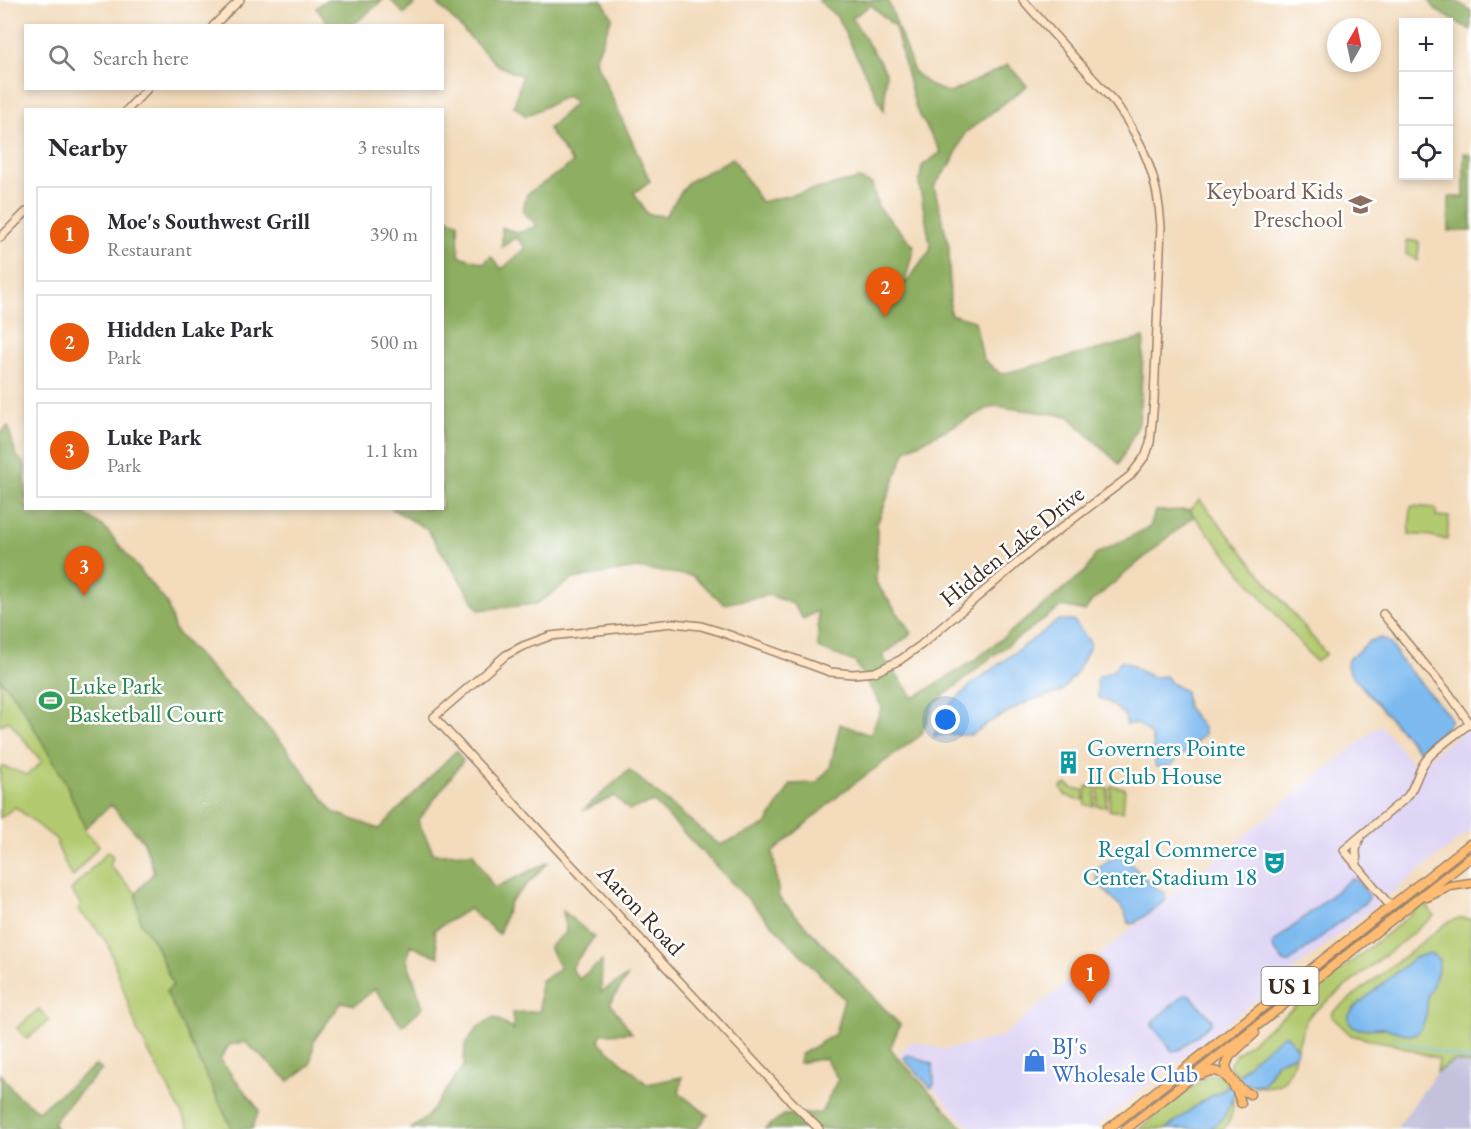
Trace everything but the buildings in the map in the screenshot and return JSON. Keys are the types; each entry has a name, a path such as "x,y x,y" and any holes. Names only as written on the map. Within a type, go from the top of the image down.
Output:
{"highway":[{"name":"US 1","path":"1108,1129 1471,843"},
{"name":"US 1","path":"1126,1129 1471,857"},
{"path":"1406,908 1445,888 1471,883"},
{"path":"1227,1075 1228,1058 1276,1011"},
{"path":"1190,1079 1218,1071 1227,1075 1240,1091 1250,1094"},
{"path":"1240,1091 1241,1103"}],"street":[{"path":"215,24 240,0"},
{"name":"Hidden Lake Drive","path":"434,717 506,655 523,646 550,636 673,622 721,632 830,672 853,674 875,672 900,660 921,645 1036,547 1130,476 1146,455 1150,443 1154,401 1161,226 1155,181 1140,140 1129,121 1023,0"},
{"path":"130,108 146,90"},
{"path":"0,238 24,214"},
{"path":"1383,614 1450,695 1470,724 1427,759 1413,790 1407,797 1344,850 1391,907"},
{"name":"Aaron Road","path":"434,717 819,1129"},
{"path":"1357,866 1356,850 1360,837"}],"shaded area":[{"path":"1380,725 1415,766 1421,767 1427,759 1471,725 1471,830 1093,1129 971,1129 900,1054 912,1041 944,1050 1001,1037"},
{"path":"1454,1061 1471,1064 1471,1129 1396,1129 1437,1072"}],"green space":[{"path":"326,0 383,0 354,24 329,24 316,8"},
{"path":"391,0 419,0 404,14"},
{"path":"434,0 602,0 612,17 595,60 650,181 634,193 647,214 665,216 688,182 733,158 761,202 859,179 872,184 878,207 914,246 904,286 931,249 919,183 922,166 941,152 916,109 895,27 871,5 852,18 886,72 884,111 837,17 818,0 888,0 914,72 931,86 950,93 1008,65 1027,86 965,133 952,162 934,186 949,247 950,314 975,321 983,359 1001,374 1144,338 1139,423 1119,464 1068,416 993,406 906,450 877,524 876,583 912,633 882,656 914,698 975,660 1086,571 1096,554 1150,527 1155,511 1189,510 1194,516 1091,602 1085,611 1062,606 990,658 933,705 921,735 844,791 773,852 779,898 900,1025 890,1049 964,1129 765,1129 783,1115 821,1113 838,1079 825,1058 799,1063 800,1055 835,1034 844,999 654,802 629,810 614,796 582,811 629,770 720,845 766,825 791,784 816,783 830,768 840,724 870,735 882,707 855,662 818,648 818,611 803,619 793,604 769,595 724,604 693,576 636,568 573,579 536,604 479,610 427,529 394,510 444,510 444,217 458,222 459,256 484,263 491,256 502,269 526,248 516,237 502,247 502,227 518,233 537,226 523,211 527,194 573,163 548,129 575,103 567,96 526,116 514,106 522,76 497,65"},
{"path":"1429,0 1455,0 1471,11 1471,30 1453,18 1437,11"},
{"path":"1464,153 1471,155 1471,231 1449,231 1449,197 1464,197"},
{"path":"1407,240 1419,242 1418,261 1406,254"},
{"path":"8,426 16,455 24,464 24,510 79,510 105,528 167,603 175,631 285,746 333,812 379,829 456,751 463,761 418,821 434,854 473,853 494,888 549,862 510,902 499,934 469,909 434,930 439,957 410,945 407,960 423,1007 402,1026 375,989 355,1005 342,1002 314,1040 311,1064 289,1081 245,1042 229,1045 220,1060 259,1110 252,1129 232,1129 166,992 173,985 155,943 140,922 136,893 154,872 144,842 111,805 85,828 65,781 18,700 0,679 0,434"},
{"path":"1200,500 1326,654 1316,662 1189,510"},
{"path":"1411,507 1434,508 1436,516 1449,517 1447,540 1409,534"},
{"path":"0,679 18,700 65,781 85,832 99,845 73,877 57,845 57,840 15,807 0,818 0,768 2,766 27,775 42,762 9,721 0,725"},
{"path":"1066,784 1074,789 1084,790 1084,800 1066,796 1061,788"},
{"path":"1087,786 1096,787 1094,806 1085,805"},
{"path":"1111,786 1125,788 1123,812 1109,810"},
{"path":"1099,787 1108,788 1106,807 1097,806"},
{"path":"108,851 113,857 110,866 136,893 140,922 155,943 173,985 166,992 232,1129 190,1129 137,1030 108,944 78,910 81,905 71,890"},
{"path":"1425,903 1434,916 1310,1015 1305,1022 1297,1049 1287,1035 1243,1069 1239,1076 1229,1066 1235,1055"},
{"path":"563,911 594,937 571,968 579,979 602,961 601,992 628,976 610,1003 632,1033 601,1034 599,1042 647,1084 682,1077 679,1093 708,1115 697,1129 411,1129 427,1117 464,1066 465,1044 478,1027 494,1017 514,1030 512,1013 540,1011 540,981 560,969 549,947 566,932"},
{"path":"1460,918 1471,919 1471,1064 1454,1061 1437,1072 1439,1059 1389,1043 1351,1035 1332,1017 1333,1012 1448,922"},
{"path":"39,1009 49,1020 27,1039 17,1028"},
{"path":"1295,1055 1289,1073 1280,1084 1266,1087 1247,1085 1262,1084 1277,1062"},
{"path":"96,1065 102,1070 79,1092 53,1123 57,1129 0,1129 1,1074 16,1094 38,1111"},
{"path":"1222,1076 1228,1085 1202,1101 1166,1129 1139,1129 1205,1077"},
{"path":"1233,1096 1232,1113 1227,1125 1224,1129 1210,1129 1224,1117"}],"water":[{"path":"1059,620 1074,621 1091,644 1077,672 1061,692 1029,701 989,722 972,735 934,736 946,709 972,684"},
{"path":"1382,638 1390,644 1399,658 1449,716 1448,726 1418,750 1350,673 1347,666 1348,660 1370,641"},
{"path":"1121,661 1150,676 1166,676 1171,683 1185,691 1187,707 1204,729 1204,735 1170,766 1156,767 1153,744 1148,732 1136,723 1126,725 1125,715 1107,701 1098,698 1098,677 1114,670"},
{"path":"1119,851 1122,851 1122,859 1129,862 1152,885 1165,893 1162,903 1135,923 1129,924 1121,907 1098,883 1098,870 1107,861 1116,857"},
{"path":"1351,879 1357,880 1369,896 1368,900 1288,963 1284,962 1273,948 1273,943"},
{"path":"1429,953 1439,960 1437,974 1428,996 1426,1017 1420,1030 1409,1035 1384,1028 1359,1029 1353,1027 1349,1022 1349,1015 1357,1005 1414,958"},
{"path":"1185,994 1190,995 1212,1020 1211,1024 1179,1050 1172,1051 1152,1025 1153,1021"},
{"path":"1283,1035 1287,1035 1297,1049 1295,1055 1277,1062 1262,1084 1243,1087 1233,1096 1224,1117 1210,1129 1166,1129 1202,1101 1220,1092 1239,1076 1251,1061"},
{"path":"908,1055 933,1065 934,1084 931,1088 906,1061 904,1058"}],"waterway":[{"path":"1394,1039 1471,1061"}],"place":[{"name":"Keyboard Kids Preschool","path":"1361,205"},
{"name":"Hidden Lake Park","path":"885,317"},
{"name":"Luke Park","path":"84,596"},
{"name":"Luke Park Basketball Court","path":"51,700"},
{"name":"Governers Pointe II Club House","path":"1069,762"},
{"name":"Regal Commerce Center Stadium 18","path":"1275,863"},
{"name":"Moe's Southwest Grill","path":"1090,1004"},
{"name":"BJ's Wholesale Club","path":"1034,1060"}]}
